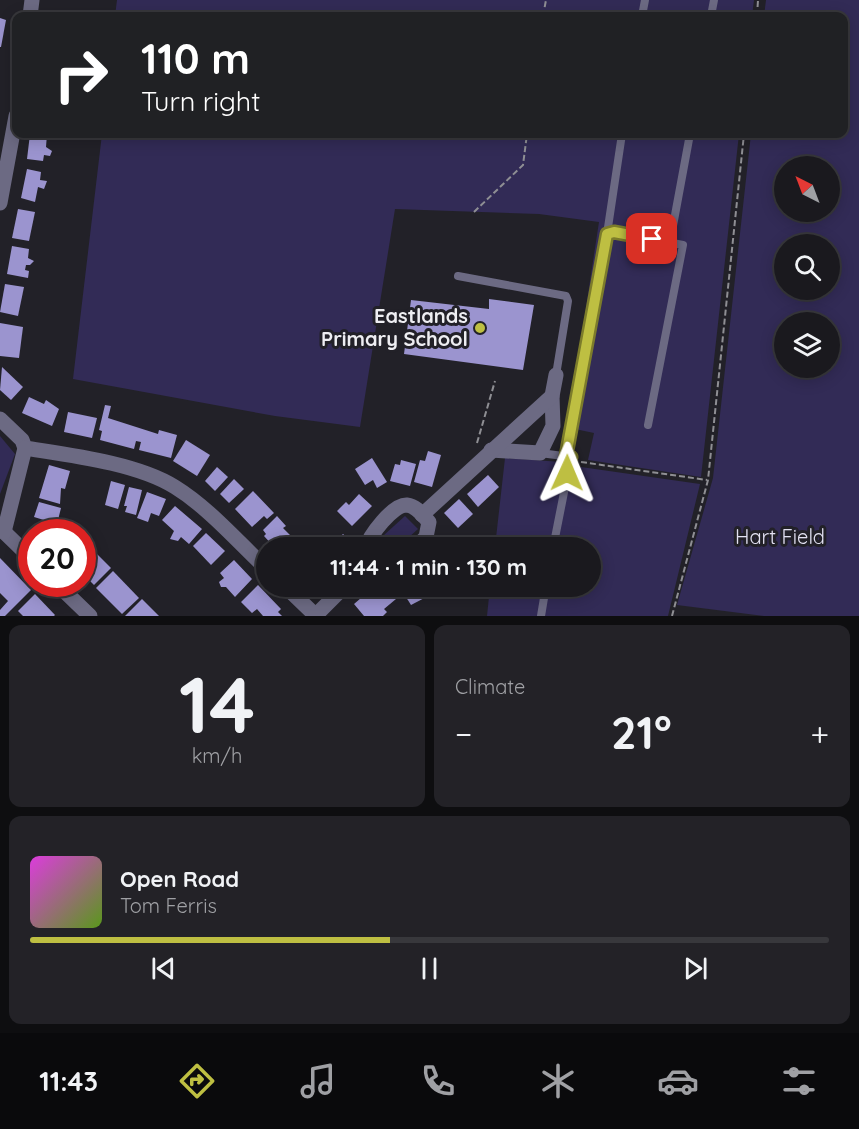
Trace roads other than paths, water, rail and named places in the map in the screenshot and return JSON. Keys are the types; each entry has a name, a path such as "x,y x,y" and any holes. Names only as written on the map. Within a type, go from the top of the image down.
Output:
{"street":[{"path":"0,203 12,138"},
{"path":"483,450 540,453 553,426 552,396 556,375"},
{"path":"422,515 483,450 552,396"},
{"path":"0,419 22,441 25,448 2,530 18,545"},
{"path":"25,448 80,456 152,475 173,485 192,498 256,559"},
{"path":"368,537 399,507 406,505 416,508 429,522 429,531 424,537"},
{"path":"70,597 90,616"},
{"path":"296,597 316,616 334,597"}],"lane":[{"path":"555,537 621,138"},
{"path":"670,242 689,138"},
{"path":"607,234 614,232 683,245 648,425"},
{"path":"458,276 566,296 568,301 556,375"},
{"path":"540,453 568,458"},
{"path":"541,616 544,597"}],"place":[{"name":"Eastlands Primary School","path":"480,328"}],"park label":[{"name":"Hart Field","path":"780,537"}]}
